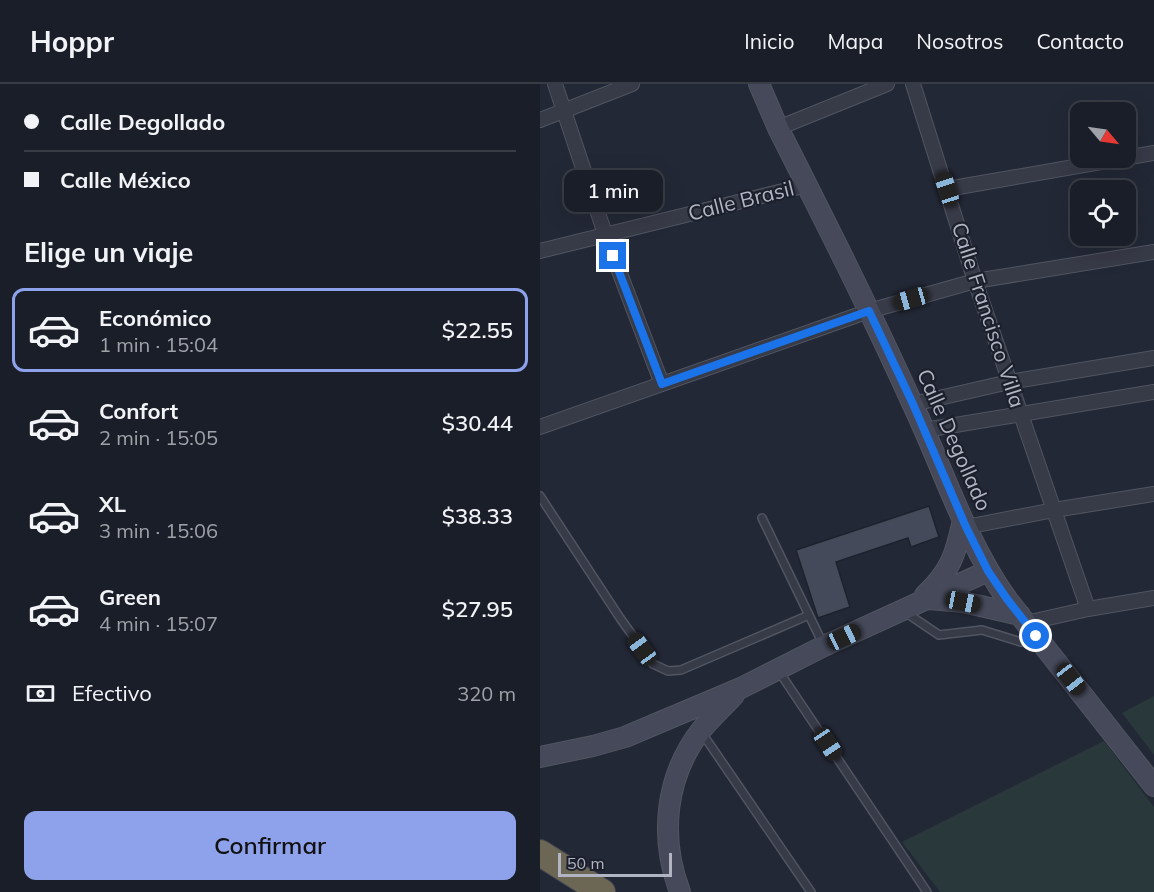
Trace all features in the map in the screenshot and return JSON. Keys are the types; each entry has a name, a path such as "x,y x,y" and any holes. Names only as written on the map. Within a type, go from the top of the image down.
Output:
{"highway":[{"path":"540,853 602,892"}],"main road":[{"name":"Calle Degollado","path":"759,84 778,128 913,404 988,571 1027,625 1154,786"},
{"path":"915,604 947,572 965,523"},
{"path":"540,757 625,737 741,688 824,646 988,571"},
{"path":"915,604 963,602 1027,625"},
{"path":"680,892 673,874 669,848 667,823 670,798 679,769 701,730 741,688"}],"street":[{"path":"555,84 605,234 662,384"},
{"path":"540,120 632,84"},
{"path":"778,128 887,84"},
{"name":"Calle Francisco Villa","path":"914,84 975,281 1088,609"},
{"path":"947,189 1154,153"},
{"name":"Calle Brasil","path":"540,251 807,185"},
{"path":"540,427 869,311 975,281 1154,252"},
{"path":"913,404 1009,382 1154,358"},
{"path":"925,430 1154,392"},
{"path":"965,523 1154,494"},
{"path":"1027,625 1088,609 1154,598"}],"lane":[{"path":"540,496 620,618 653,664 661,670 681,670 809,615"},
{"path":"762,518 824,646"},
{"path":"915,604 939,635 982,630 1021,642 1027,625"},
{"path":"778,670 927,892"},
{"path":"701,730 810,892"}],"shaded area":[{"path":"1154,696 1154,755 1122,713"},
{"path":"1104,741 1154,807 1154,892 940,892 902,842"}],"building":[{"path":"929,506 939,537 911,547 908,538 836,562 850,607 818,618 796,550"}],"route":[{"path":"613,256 662,384 869,311 988,571 1036,636"}]}
